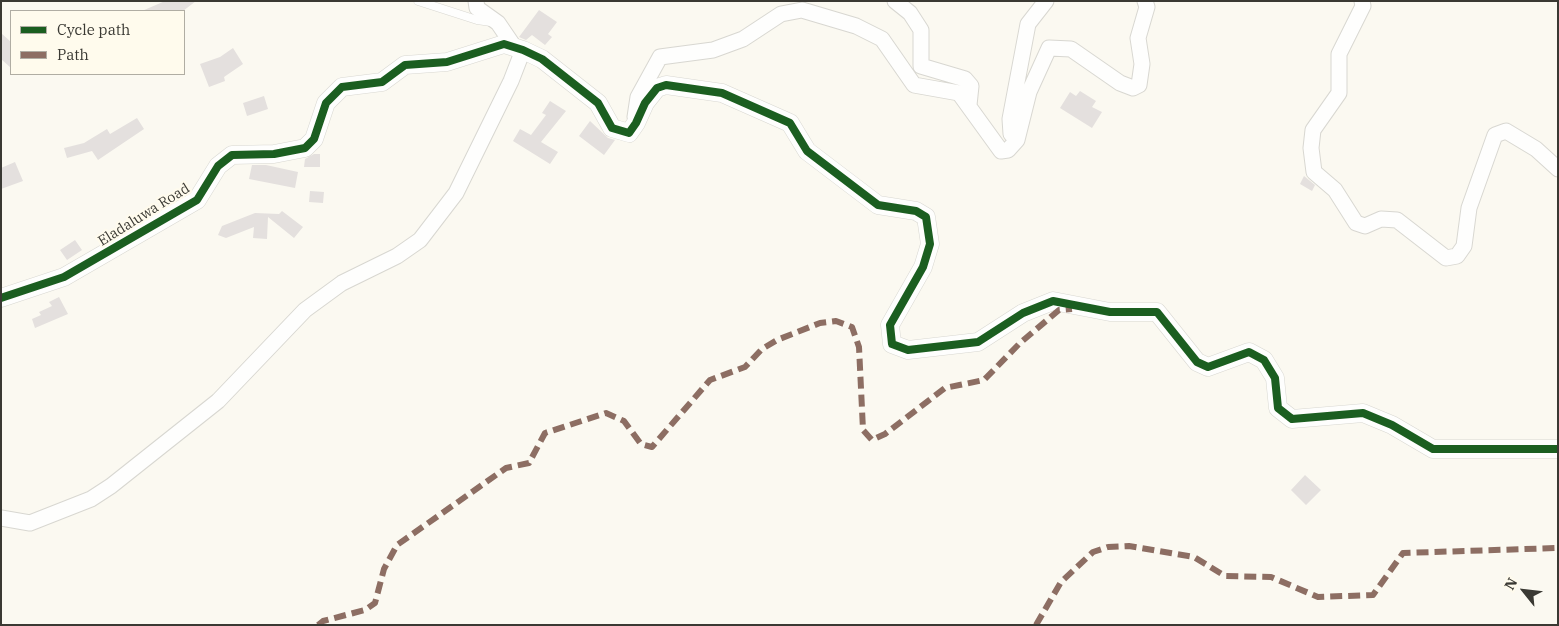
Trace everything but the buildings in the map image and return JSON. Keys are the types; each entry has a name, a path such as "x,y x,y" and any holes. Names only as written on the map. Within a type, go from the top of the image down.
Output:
{"street":[{"path":"1,518 30,523 92,499 218,401 305,310 342,283 397,256 420,240 456,193 511,81 519,49 498,23 477,8 476,1"},
{"path":"895,1 910,13 920,30 922,66 964,79 971,86 969,105"},
{"path":"1016,140 1011,134 1010,120 1028,24 1046,1"},
{"path":"636,123 634,120 638,98 660,57 713,50 743,39 781,14 802,10 856,26 882,39 914,86 958,93 969,105 1001,151 1008,150 1016,140 1029,92 1050,48 1071,49 1120,83 1133,88 1139,84 1142,64 1138,38 1147,7 1145,1"},
{"path":"1362,1 1363,6 1339,54 1339,93 1314,130 1311,148 1314,172 1335,190 1356,223 1365,226 1381,219 1397,220 1446,258 1457,256 1464,246 1469,208 1496,135 1506,131 1536,149 1558,169"},
{"name":"Eladaluwa Road","path":"1,298 64,277 198,200 218,166 232,156 274,154 305,148 314,139 326,103 342,87 382,82 405,65 447,62 504,44 542,59 598,103 612,128 628,133 636,123"},
{"path":"636,123 645,103 657,88 666,85 722,93 790,123 807,151 878,205 916,211 926,217 930,244 923,267 890,325 892,344 908,350 978,342 1023,313 1053,301 1110,312 1157,312 1197,362 1208,367 1249,352 1264,360 1275,378 1278,408 1292,419 1363,413 1392,425 1434,449 1558,449"}],"lane":[{"path":"418,1 477,20 498,23"}],"marked path":[{"path":"318,625 323,621 365,610 375,603 384,569 397,545 506,468 529,463 545,433 606,413 624,421 641,444 652,447 710,380 745,367 762,349 777,340 820,323 836,321 852,327 859,347 863,430 872,440 885,434 945,388 984,380 1020,343 1059,310 1072,309"},
{"path":"1036,625 1061,582 1093,552 1108,547 1129,546 1194,557 1225,576 1271,577 1318,597 1373,595 1403,553 1558,548"}],"cycle path":[{"path":"1,298 64,277 197,200 218,166 232,155 274,154 305,148 314,139 326,103 342,87 382,82 405,65 447,62 504,44 542,59 598,103 612,128 629,133 645,103 657,88 666,85 722,93 790,123 807,151 878,205 916,211 926,217 930,244 923,267 890,325 892,344 908,350 978,342 1023,313 1053,301 1110,312 1157,312 1197,362 1208,367 1249,352 1264,360 1275,378 1278,408 1292,419 1363,413 1392,425 1433,449 1558,449"}]}
